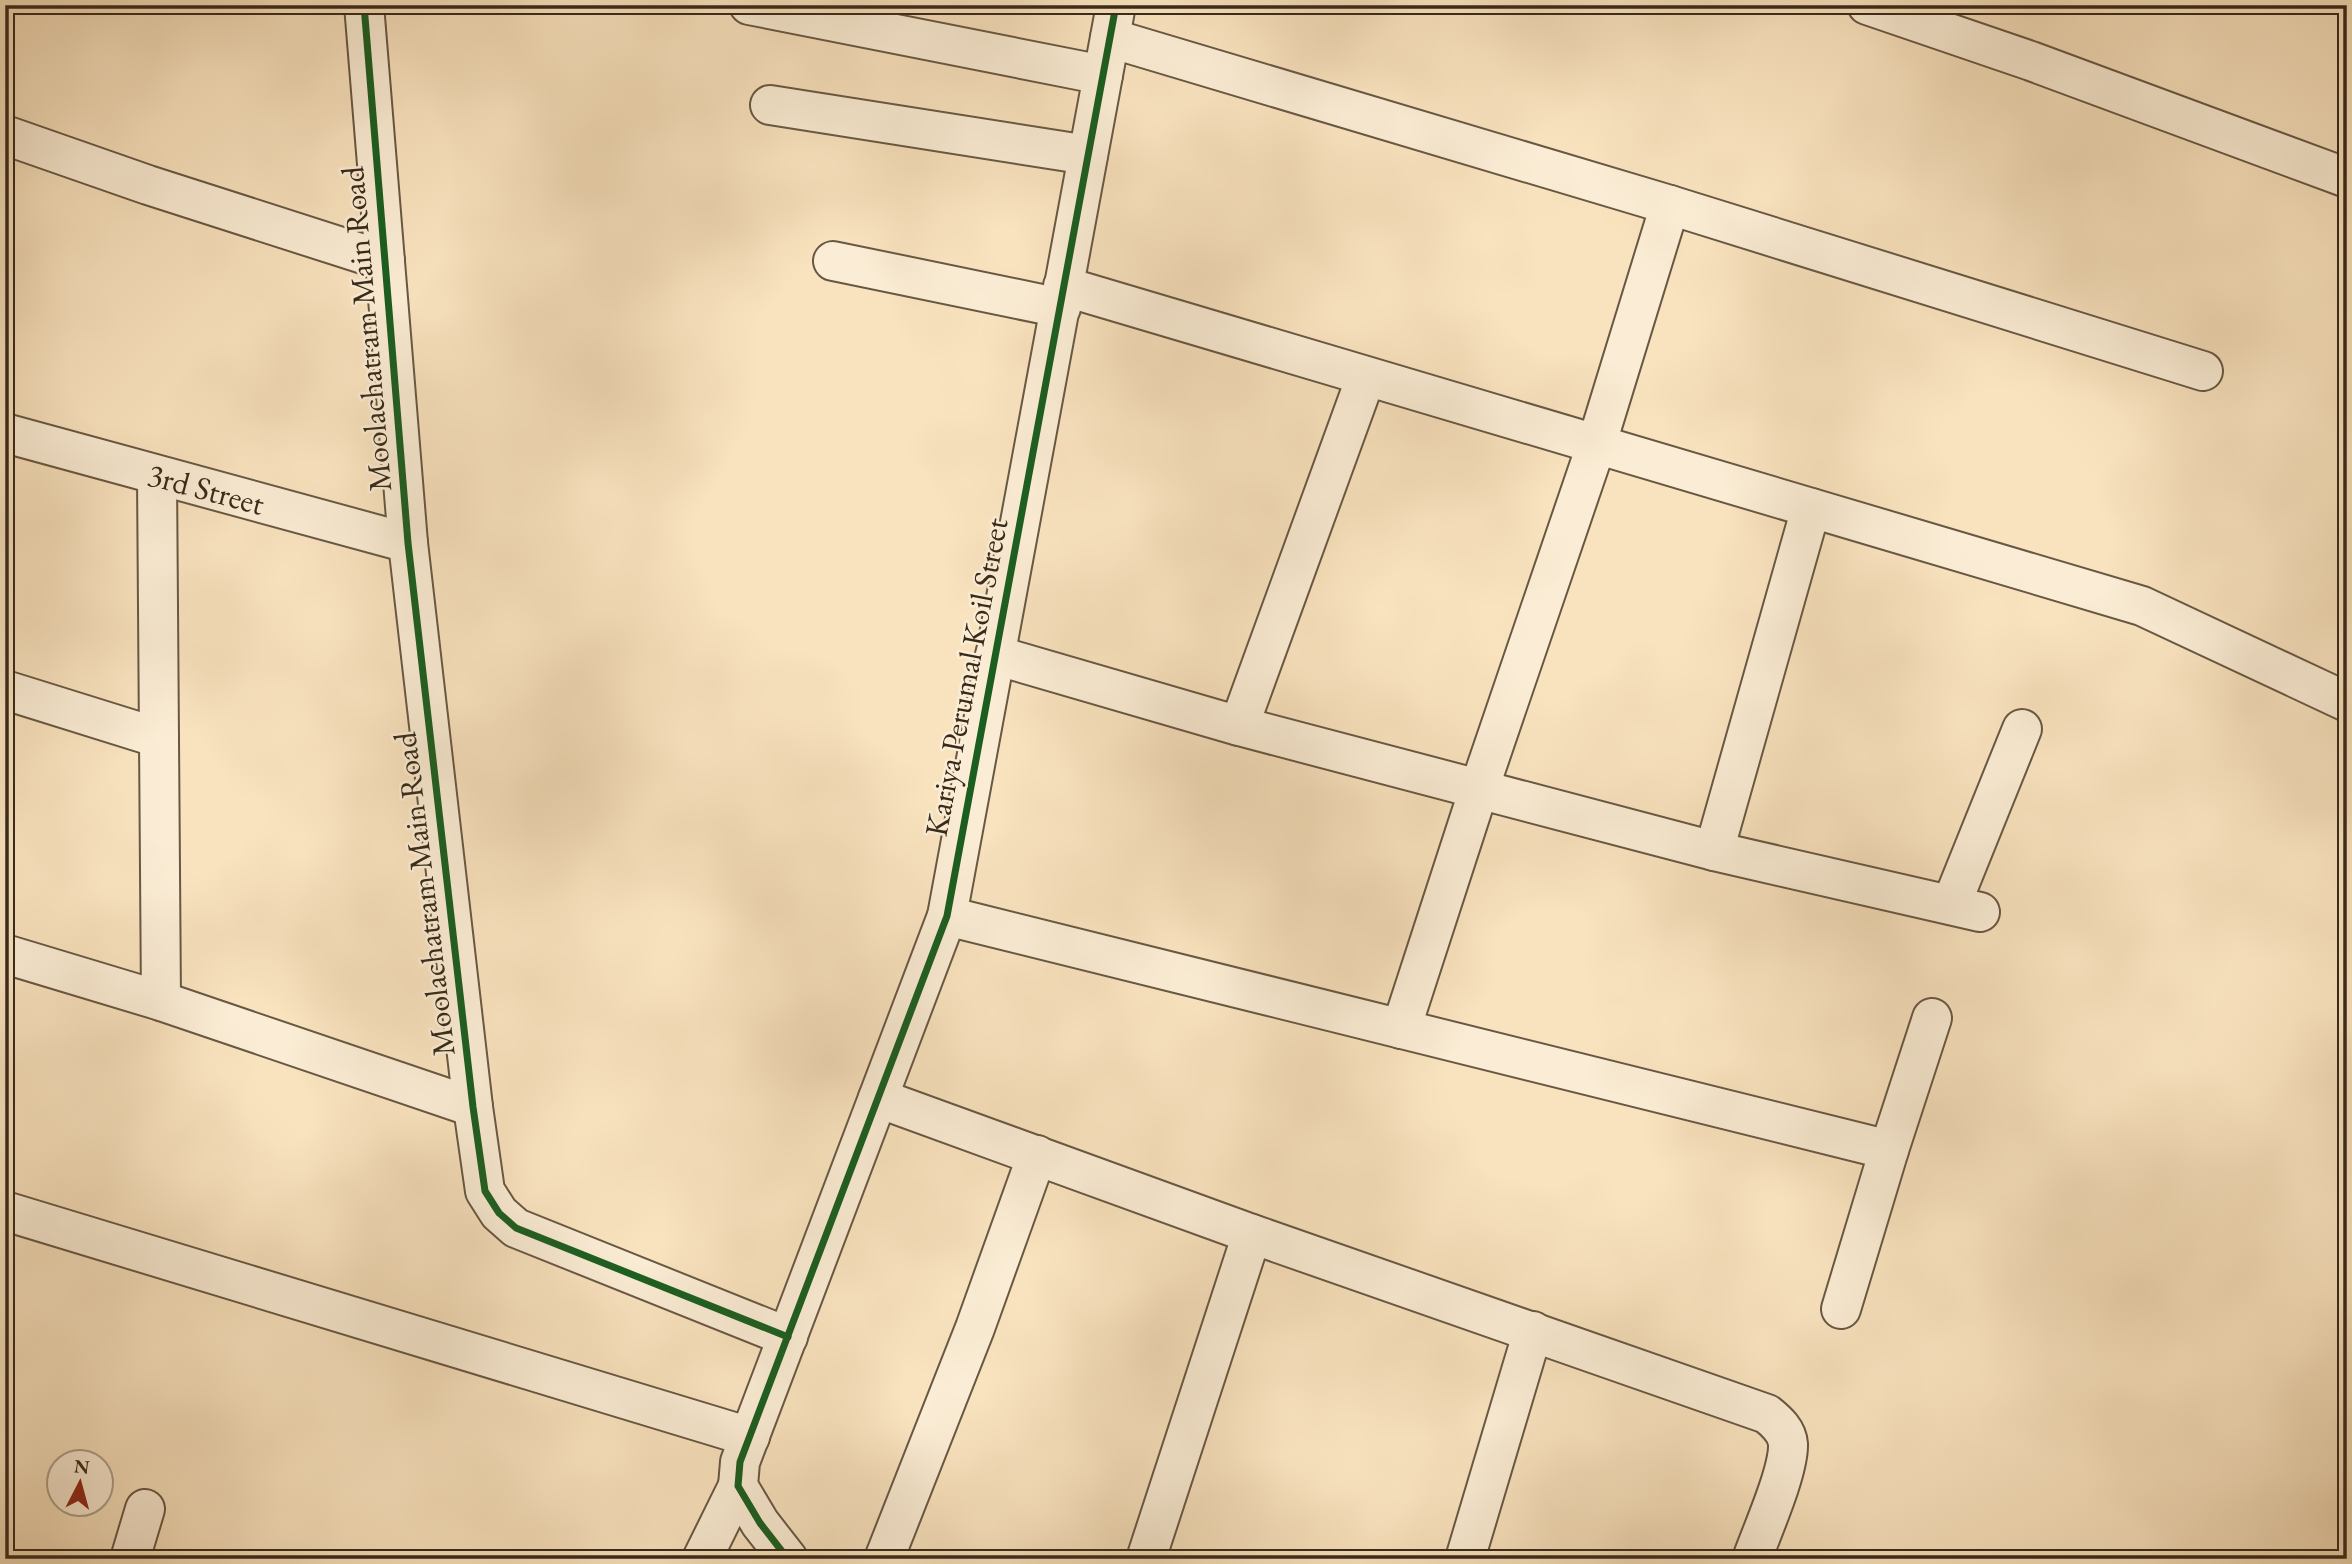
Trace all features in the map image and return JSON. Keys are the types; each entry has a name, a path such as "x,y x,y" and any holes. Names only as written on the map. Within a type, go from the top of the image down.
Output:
{"street":[{"name":"Moolachatram Main Road","path":"364,5 408,543 485,1191 499,1213 516,1228 788,1337"},
{"path":"749,5 1103,75"},
{"path":"1867,5 2018,57 2347,178"},
{"path":"1113,22 1670,205 2203,371"},
{"name":"Kariya Perumal Koil Street","path":"788,1337 947,916 1113,22"},
{"path":"770,106 1088,155"},
{"path":"5,135 161,189 385,261"},
{"path":"1401,1029 1479,789 1596,446 1670,205"},
{"path":"833,261 1062,297 1366,377 2143,606 2347,702"},
{"path":"1239,726 1366,377"},
{"name":"3rd Street","path":"5,433 408,543"},
{"path":"157,476 160,1000"},
{"path":"1714,851 1811,508"},
{"path":"995,655 1239,726 1714,851 1965,908 2022,729"},
{"path":"5,690 159,738"},
{"path":"947,916 1889,1150"},
{"path":"5,954 160,1000 473,1107"},
{"path":"1841,1308 1932,1018"},
{"path":"878,1098 1252,1234 1768,1414 1782,1427 1788,1443 1785,1466 1752,1559"},
{"path":"884,1559 975,1328 1037,1155"},
{"path":"5,1211 750,1437"},
{"path":"1146,1559 1252,1234"},
{"path":"1465,1559 1533,1331"},
{"path":"702,1559 738,1486 740,1462 788,1337"},
{"path":"738,1486 760,1523 788,1559"},
{"path":"130,1559 145,1509"}],"cycle path":[{"path":"364,5 408,543 485,1191 499,1213 516,1228 788,1337"},
{"path":"788,1559 760,1523 738,1486 740,1462 947,916 1116,5"}]}
